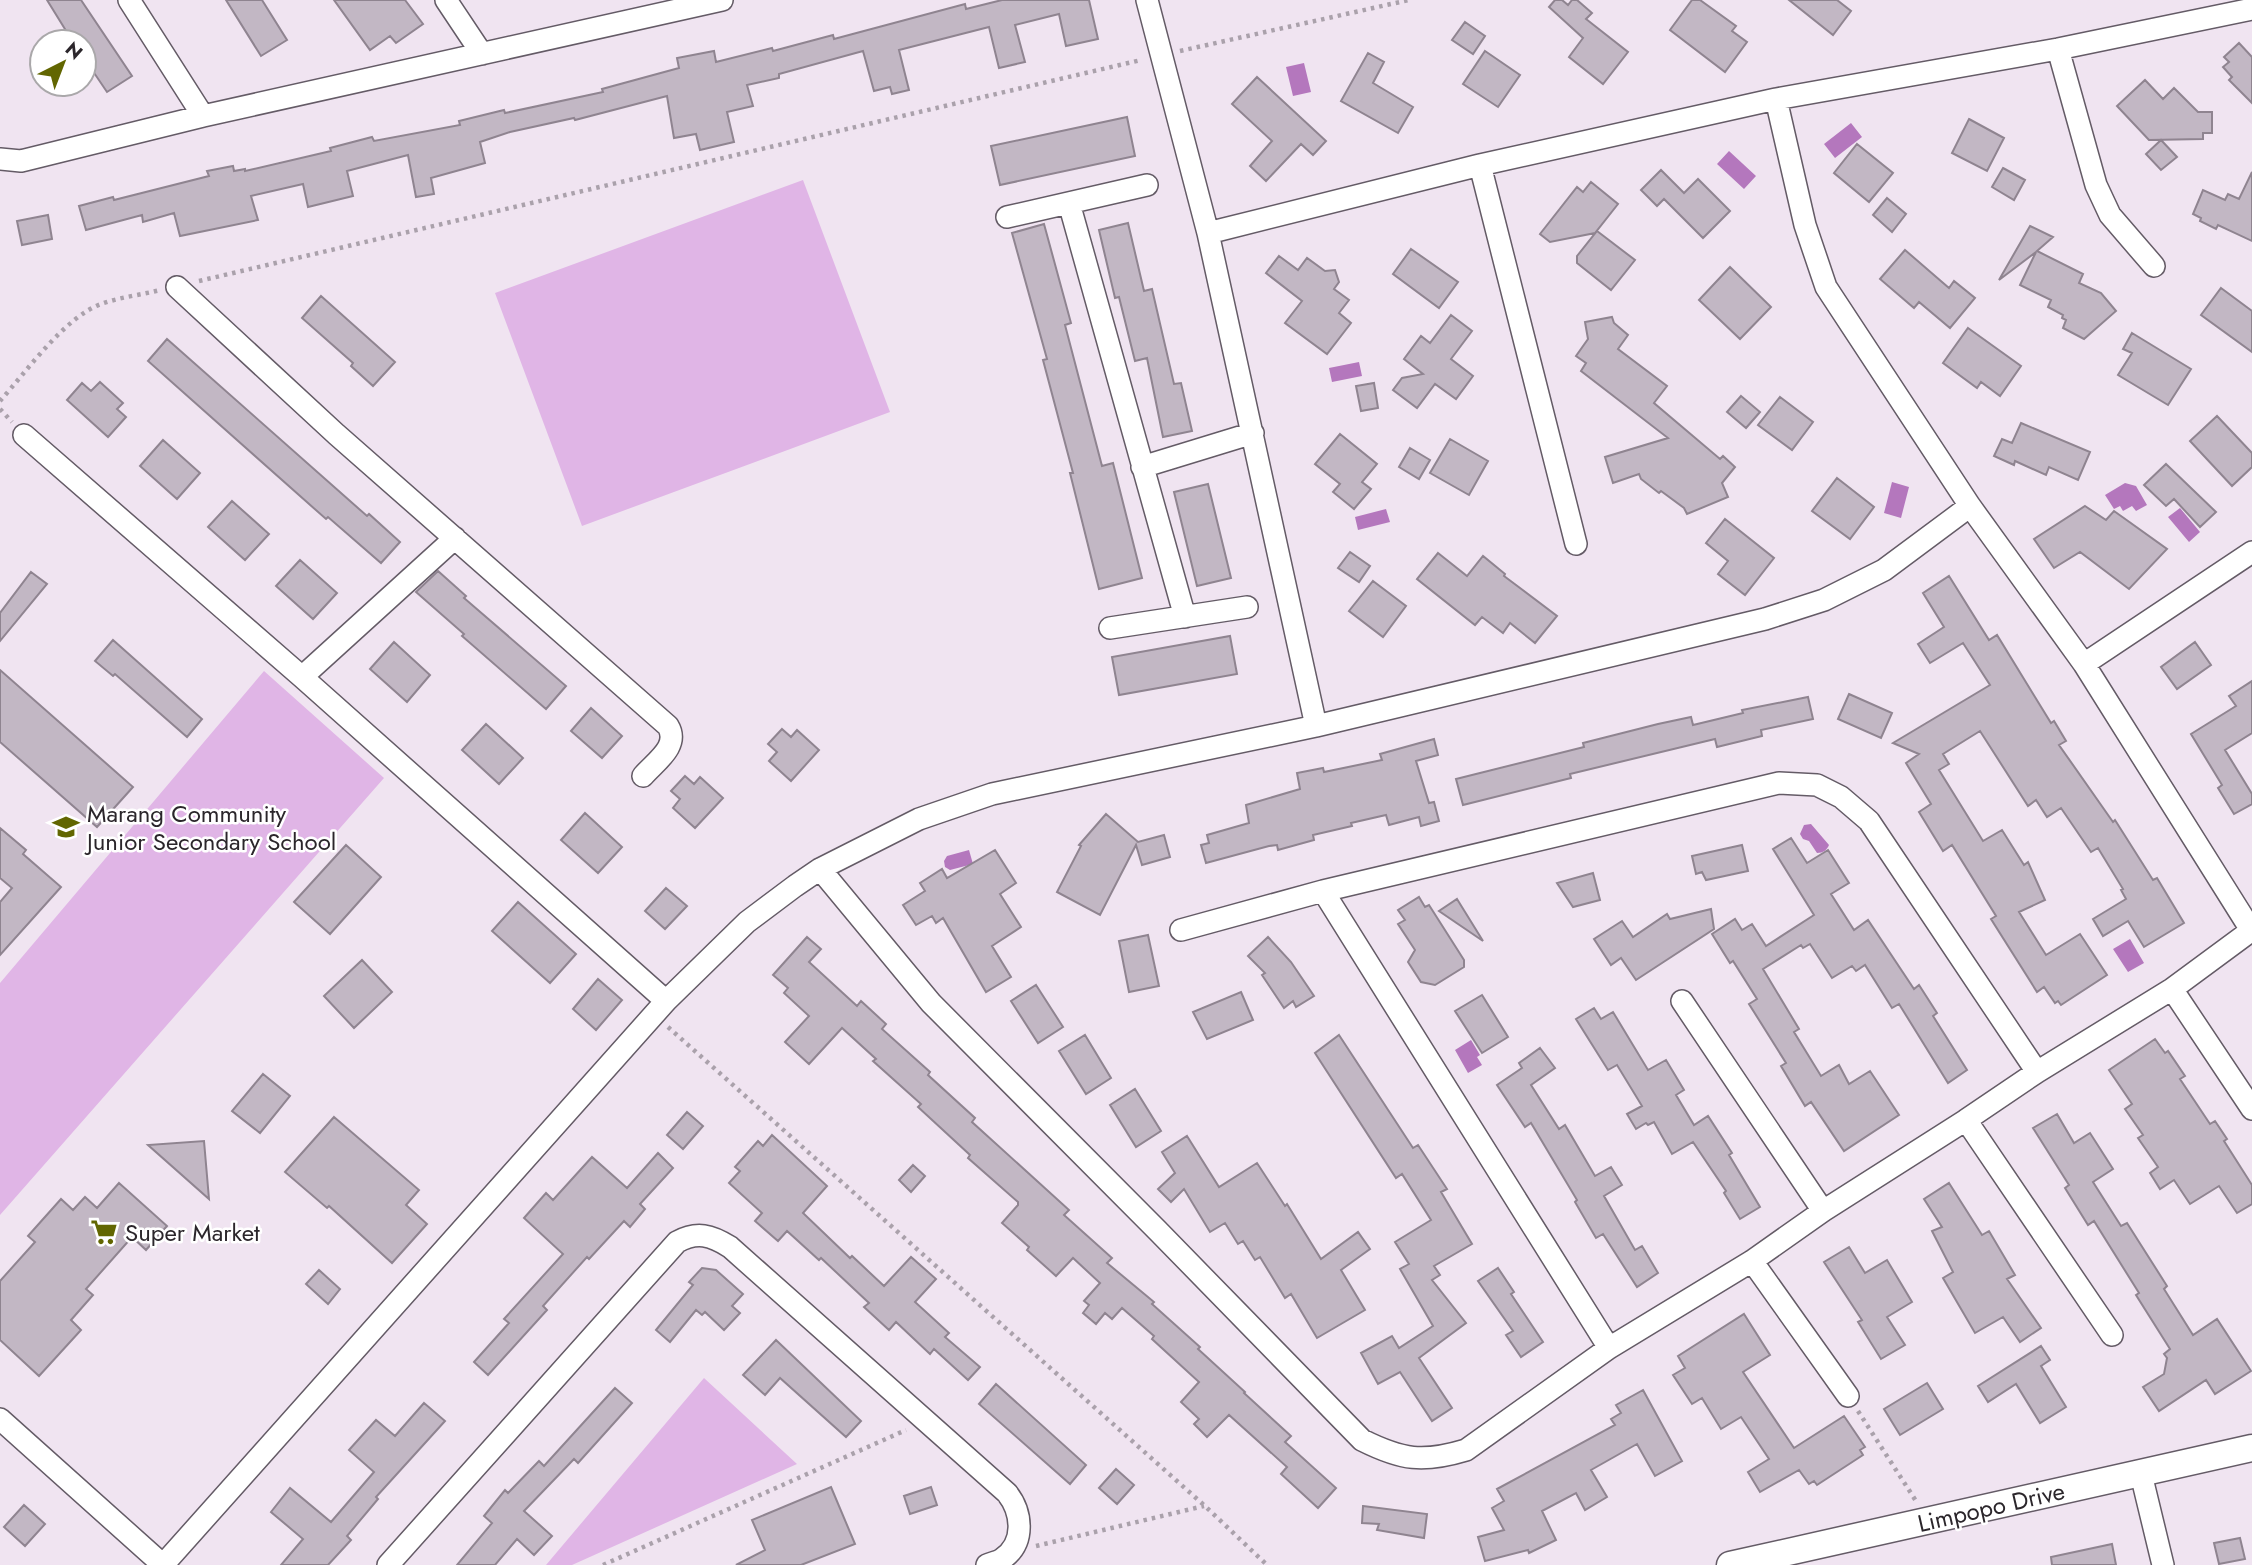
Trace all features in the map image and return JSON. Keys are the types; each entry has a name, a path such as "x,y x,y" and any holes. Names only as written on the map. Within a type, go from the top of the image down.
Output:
{"street":[{"path":"129,0 203,116"},
{"path":"446,0 482,54"},
{"path":"0,159 21,161 203,116 722,0"},
{"path":"1147,0 1208,233 1316,726"},
{"path":"1208,233 1480,165 1776,99 2058,49 2252,9"},
{"path":"2058,49 2096,185 2110,215 2154,265"},
{"path":"820,869 931,1003 1362,1440 1388,1454 1418,1460 1466,1450 1609,1348 1752,1261 1823,1211 2037,1072 2172,989 2252,930 2084,664 1970,506 1826,287 1805,225 1776,99"},
{"path":"1480,165 1576,544"},
{"path":"1007,217 1147,185"},
{"path":"1069,203 1185,617"},
{"path":"177,286 336,434 668,726 672,734 672,744 643,776"},
{"path":"1142,467 1253,432"},
{"path":"24,435 302,677 660,1008"},
{"path":"0,1419 163,1565 660,1008 747,922 820,869 919,819 992,794 1316,726 1765,619 1824,600 1884,570 1970,506"},
{"path":"302,677 455,538"},
{"path":"2084,664 2252,552"},
{"path":"1110,628 1247,607"},
{"path":"1181,930 1322,891 1779,783 1817,785 1840,797 1869,821 2037,1072"},
{"path":"1322,891 1609,1348"},
{"path":"2172,989 2252,1108"},
{"path":"1682,1001 1823,1211"},
{"path":"1966,1120 2112,1335"},
{"path":"391,1564 677,1242 689,1236 709,1236 730,1247 1013,1501 1019,1518 1018,1536 1003,1559 987,1565"},
{"path":"1752,1261 1848,1396"},
{"name":"Limpopo Drive","path":"1730,1565 2252,1448"},
{"path":"2141,1474 2162,1565"}],"path":[{"path":"0,401 72,321 102,304 1409,0"},
{"path":"660,1008 1268,1565"},
{"path":"1848,1396 1929,1521"},
{"path":"603,1565 926,1422"},
{"path":"1008,1553 1205,1506"}],"shaded area":[{"path":"1304,63 1311,92 1293,96 1286,67"},
{"path":"1851,123 1862,137 1835,158 1824,144"},
{"path":"1729,151 1756,176 1744,189 1717,164"},
{"path":"803,180 890,412 582,526 495,293"},
{"path":"1359,362 1362,376 1332,382 1329,368"},
{"path":"1892,482 1909,487 1901,518 1884,513"},
{"path":"2125,483 2136,486 2147,505 2136,511 2132,506 2123,511 2120,506 2114,509 2105,495"},
{"path":"2180,508 2200,532 2189,542 2168,517"},
{"path":"1386,509 1390,522 1358,530 1355,517"},
{"path":"264,671 384,778 0,1215 0,983"},
{"path":"1811,824 1829,845 1823,852 1817,853 1800,834 1804,825"},
{"path":"969,850 973,864 950,870 945,867 947,856"},
{"path":"2130,939 2144,963 2128,972 2113,949"},
{"path":"1471,1040 1480,1055 1477,1057 1482,1065 1468,1073 1455,1050"},
{"path":"704,1378 797,1464 572,1565 546,1565"}],"building":[{"path":"47,0 81,0 132,76 107,92 98,79 98,28 64,28"},
{"path":"226,0 262,0 287,40 261,56"},
{"path":"334,0 405,0 423,24 396,43 390,36 370,50"},
{"path":"1002,0 1089,0 1098,39 1066,46 1059,14 1015,25 1025,62 999,68 989,27 899,50 909,90 892,94 890,87 874,91 863,51 779,74 779,78 747,85 753,106 727,112 734,142 700,150 696,134 674,138 667,96 575,120 574,118 510,132 480,142 485,163 431,178 434,194 416,197 408,155 347,171 353,196 308,207 303,184 251,196 258,220 180,236 174,213 143,222 142,215 86,230 79,206 209,176 207,171 233,166 234,171 245,171 331,151 330,148 372,137 374,141 460,125 459,121 504,110 505,113 603,92 602,89 679,68 677,58 714,51 716,62 833,35 834,39 965,4 966,9"},
{"path":"1555,0 1562,0 1568,5 1572,0 1577,0 1592,13 1586,19 1628,52 1603,84 1569,57 1583,38 1549,7"},
{"path":"1692,0 1700,0 1736,26 1732,31 1747,42 1725,72 1670,30"},
{"path":"1789,0 1837,0 1851,11 1833,35"},
{"path":"1465,22 1485,36 1473,54 1452,40"},
{"path":"2239,43 2252,57 2252,103 2229,80 2232,77 2223,67 2229,62 2224,57"},
{"path":"1485,51 1520,75 1498,107 1463,84"},
{"path":"1368,53 1384,62 1373,83 1413,107 1398,133 1341,101"},
{"path":"1257,77 1326,141 1313,155 1301,144 1266,181 1250,166 1272,141 1232,104"},
{"path":"2145,80 2163,99 2174,88 2198,112 2212,112 2212,133 2203,133 2203,139 2149,140 2117,106"},
{"path":"1127,117 1135,156 1000,185 991,146"},
{"path":"1969,119 2004,138 1987,171 1952,153"},
{"path":"2161,140 2177,157 2161,170 2146,154"},
{"path":"1857,144 1893,173 1869,202 1834,173"},
{"path":"2003,168 2025,180 2014,200 1992,187"},
{"path":"1661,170 1684,193 1698,179 1730,211 1703,238 1664,199 1657,206 1641,190"},
{"path":"2252,172 2252,241 2218,225 2216,229 2193,214 2203,190 2225,200 2228,194 2239,199"},
{"path":"1591,182 1618,204 1595,233 1550,242 1540,234 1577,187 1583,192"},
{"path":"1887,198 1906,214 1892,232 1873,215"},
{"path":"48,215 52,239 22,245 17,221"},
{"path":"1128,223 1144,291 1152,289 1174,384 1181,383 1192,431 1163,437 1147,358 1135,361 1119,297 1115,298 1099,230"},
{"path":"1044,224 1071,323 1065,325 1102,466 1113,463 1142,578 1099,589 1070,473 1073,473 1043,360 1047,359 1012,233"},
{"path":"2030,226 2053,237 2037,251 2083,274 2079,283 2101,293 2116,311 2084,339 2063,328 2066,320 2062,318 2063,315 2048,307 2051,300 2020,285 2036,252 1999,280"},
{"path":"1597,231 1635,260 1611,290 1577,263 1577,256"},
{"path":"1411,249 1458,282 1439,308 1393,274"},
{"path":"1905,250 1949,288 1954,281 1975,298 1950,328 1919,302 1914,308 1880,279"},
{"path":"1279,256 1298,270 1307,258 1325,271 1335,270 1339,282 1334,289 1349,300 1339,313 1351,323 1327,354 1285,323 1302,301 1266,273"},
{"path":"1730,267 1771,307 1740,339 1699,300"},
{"path":"2221,288 2252,311 2252,352 2201,315"},
{"path":"321,296 395,362 373,386 351,366 353,363 302,318"},
{"path":"1451,315 1472,331 1451,359 1473,376 1456,399 1435,384 1417,408 1393,390 1402,378 1423,374 1404,359 1421,336 1430,343"},
{"path":"1612,317 1614,323 1628,335 1618,349 1667,386 1654,403 1720,459 1723,456 1735,467 1722,483 1728,497 1687,514 1684,508 1661,491 1659,493 1641,479 1639,474 1613,483 1605,457 1668,438 1581,371 1586,363 1576,356 1588,339 1585,322"},
{"path":"1968,328 2021,366 2000,396 1981,382 1977,388 1943,363"},
{"path":"2132,333 2191,369 2168,405 2118,375 2132,353 2123,349"},
{"path":"167,339 400,542 381,563 328,517 326,519 148,361"},
{"path":"100,382 123,403 117,409 126,417 108,437 67,400 82,383 91,391"},
{"path":"1374,383 1378,408 1361,411 1356,386"},
{"path":"1741,396 1760,412 1746,428 1727,412"},
{"path":"1780,397 1813,422 1792,450 1758,425"},
{"path":"2217,416 2252,453 2252,467 2232,486 2190,441"},
{"path":"2021,423 2090,452 2078,480 2049,467 2046,475 2015,461 2014,465 1994,456 2002,439 2012,443"},
{"path":"1340,434 1377,464 1362,482 1371,489 1354,509 1333,492 1340,484 1315,464"},
{"path":"1450,439 1488,461 1469,495 1430,473"},
{"path":"163,440 200,473 177,499 140,466"},
{"path":"1410,448 1430,460 1419,479 1399,467"},
{"path":"2166,464 2216,512 2200,527 2174,499 2166,506 2144,485"},
{"path":"1837,478 1874,507 1850,539 1812,511"},
{"path":"1208,484 1231,578 1197,586 1174,492"},
{"path":"232,501 269,534 245,560 208,527"},
{"path":"2085,506 2106,520 2114,511 2167,549 2129,589 2080,552 2054,568 2034,539"},
{"path":"1725,519 1774,558 1745,595 1718,574 1728,561 1706,543"},
{"path":"1350,552 1370,566 1359,582 1338,568"},
{"path":"1438,553 1467,576 1483,556 1505,574 1504,576 1557,616 1535,643 1510,623 1503,633 1482,617 1475,625 1417,579"},
{"path":"300,560 337,593 313,619 276,586"},
{"path":"438,571 466,596 464,598 566,686 546,709 416,592"},
{"path":"31,572 47,584 0,641 0,613"},
{"path":"1949,576 1989,640 1997,635 2051,723 2054,721 2066,741 2059,745 2113,822 2115,820 2153,880 2157,878 2184,923 2144,947 2128,921 2103,936 2093,919 2126,899 2121,890 2123,889 2098,848 2091,852 2061,808 2047,817 2036,800 2028,806 1980,731 1943,754 1949,764 1939,770 1983,841 2002,830 2024,865 2028,862 2045,900 2019,912 2046,955 2080,934 2107,975 2061,1005 2058,1001 2055,1003 2044,987 2037,992 1991,919 1996,916 1952,845 1943,851 1919,812 1931,804 1906,763 1919,754 1893,743 1990,685 1963,643 1930,663 1918,644 1944,627 1923,593"},
{"path":"1373,581 1406,606 1383,637 1349,611"},
{"path":"1230,636 1237,674 1119,695 1112,657"},
{"path":"113,640 202,719 187,737 115,674 113,676 95,661"},
{"path":"394,642 430,675 407,702 370,669"},
{"path":"2195,642 2211,665 2177,689 2161,667"},
{"path":"0,670 133,787 97,827 0,742"},
{"path":"2252,681 2252,733 2225,750 2252,794 2252,804 2234,814 2218,788 2222,785 2191,734 2236,706 2229,696"},
{"path":"1849,694 1892,713 1881,738 1838,719"},
{"path":"1808,697 1813,719 1761,730 1762,736 1717,747 1715,739 1570,774 1571,778 1463,805 1456,779 1584,747 1583,743 1658,724 1691,717 1693,725 1743,713 1742,710"},
{"path":"591,708 622,736 602,758 571,731"},
{"path":"486,724 523,758 499,784 462,750"},
{"path":"782,729 791,737 797,730 819,750 791,781 769,761 777,752 768,744"},
{"path":"1434,739 1438,755 1416,761 1429,803 1434,802 1439,821 1421,826 1419,817 1389,825 1386,815 1313,835 1314,840 1278,850 1277,845 1269,846 1206,863 1201,845 1209,843 1207,835 1249,823 1246,805 1300,789 1297,773 1323,768 1324,772 1382,760 1380,754"},
{"path":"685,776 694,784 700,777 723,798 695,828 673,808 680,799 671,791"},
{"path":"585,813 622,847 598,873 561,840"},
{"path":"1106,814 1138,842 1164,835 1170,857 1142,865 1136,845 1100,915 1057,892 1081,846 1079,845"},
{"path":"0,828 26,850 23,854 61,887 0,955 0,902 12,888 0,878"},
{"path":"1791,838 1807,863 1828,850 1849,883 1831,894 1854,930 1868,920 1914,989 1919,985 1937,1013 1933,1016 1967,1070 1948,1083 1899,1004 1892,1008 1865,965 1856,971 1852,966 1832,978 1810,944 1803,948 1801,945 1763,969 1799,1029 1794,1032 1821,1076 1839,1065 1849,1084 1870,1071 1899,1115 1844,1151 1811,1102 1805,1106 1781,1066 1786,1063 1749,1004 1757,999 1712,934 1735,919 1742,930 1752,924 1766,946 1814,915 1773,849"},
{"path":"346,845 381,877 330,934 294,902"},
{"path":"1742,845 1748,871 1706,880 1702,872 1696,874 1692,856"},
{"path":"995,850 1016,883 1000,894 1021,927 992,946 1011,977 986,992 943,918 936,923 932,916 916,925 903,905 925,891 920,883 942,869 947,878"},
{"path":"1593,873 1600,900 1573,907 1557,883"},
{"path":"666,888 687,906 665,929 645,911"},
{"path":"1419,897 1425,907 1429,905 1464,960 1464,967 1435,985 1421,982 1408,962 1415,950 1398,924 1405,920 1398,910"},
{"path":"1457,899 1483,941 1439,911"},
{"path":"518,902 576,954 550,983 492,931"},
{"path":"1711,909 1714,929 1636,980 1621,958 1611,965 1594,939 1622,921 1633,937 1667,914 1670,919"},
{"path":"1148,935 1159,986 1129,992 1119,941"},
{"path":"807,937 821,949 809,962 857,1006 861,1001 886,1024 882,1029 930,1072 928,1075 975,1118 972,1122 1069,1210 1064,1215 1112,1258 1107,1263 1154,1302 1152,1304 1200,1347 1198,1349 1291,1436 1285,1442 1336,1488 1318,1508 1281,1474 1287,1467 1229,1415 1207,1437 1194,1424 1199,1419 1181,1402 1199,1382 1122,1308 1112,1319 1105,1313 1096,1324 1083,1313 1089,1305 1084,1301 1100,1283 1073,1258 1056,1276 1027,1250 1029,1247 1002,1223 1018,1202 968,1158 970,1155 918,1107 921,1104 873,1061 876,1059 842,1028 809,1064 785,1042 809,1016 784,993 788,988 773,975"},
{"path":"1268,937 1291,962 1314,996 1296,1007 1293,1001 1284,1008 1262,975 1265,973 1248,956"},
{"path":"362,960 392,992 354,1028 324,996"},
{"path":"598,979 622,1000 596,1030 573,1009"},
{"path":"1036,985 1063,1027 1038,1043 1011,1001"},
{"path":"1241,992 1253,1020 1207,1039 1193,1012"},
{"path":"1482,995 1508,1037 1482,1053 1455,1011"},
{"path":"1594,1008 1601,1019 1613,1012 1648,1070 1666,1060 1684,1090 1676,1095 1694,1125 1708,1116 1732,1153 1729,1155 1760,1207 1740,1219 1724,1193 1726,1191 1693,1142 1672,1154 1654,1122 1636,1129 1627,1114 1642,1106 1617,1065 1608,1070 1576,1019"},
{"path":"1085,1035 1111,1078 1086,1094 1059,1051"},
{"path":"1339,1035 1413,1148 1418,1145 1447,1189 1441,1192 1472,1244 1434,1266 1440,1275 1432,1280 1466,1323 1419,1358 1452,1408 1432,1421 1400,1372 1378,1384 1361,1353 1392,1336 1399,1348 1433,1326 1400,1269 1409,1264 1395,1242 1431,1220 1402,1174 1396,1178 1315,1053"},
{"path":"2155,1039 2165,1053 2168,1051 2185,1076 2180,1079 2210,1124 2215,1121 2227,1139 2224,1141 2252,1185 2252,1204 2237,1213 2219,1186 2190,1204 2174,1180 2160,1189 2150,1173 2158,1167 2138,1138 2143,1135 2125,1109 2132,1104 2109,1070"},
{"path":"1540,1048 1555,1068 1531,1085 1559,1129 1565,1125 1595,1176 1611,1167 1622,1185 1604,1196 1635,1250 1642,1246 1658,1273 1637,1287 1603,1234 1596,1238 1575,1202 1577,1200 1531,1123 1525,1127 1497,1085 1522,1068 1519,1063"},
{"path":"263,1074 290,1096 260,1133 232,1111"},
{"path":"1135,1089 1161,1131 1136,1147 1110,1105"},
{"path":"687,1112 703,1126 683,1149 667,1135"},
{"path":"2057,1114 2074,1143 2090,1133 2113,1169 2093,1182 2121,1226 2127,1223 2167,1286 2164,1289 2193,1335 2217,1319 2251,1371 2215,1394 2206,1380 2159,1411 2143,1387 2164,1374 2167,1358 2164,1354 2170,1349 2094,1221 2088,1225 2065,1188 2069,1185 2033,1128"},
{"path":"334,1117 419,1190 406,1205 427,1224 392,1263 329,1206 327,1208 285,1172"},
{"path":"772,1135 827,1186 803,1213 850,1258 852,1256 884,1286 911,1257 936,1279 915,1302 949,1333 945,1337 980,1367 968,1380 934,1349 930,1354 896,1322 889,1330 864,1307 869,1303 821,1258 819,1260 787,1231 778,1241 755,1221 762,1213 729,1183 740,1171 735,1167 758,1141 763,1146"},
{"path":"1187,1136 1219,1187 1257,1163 1285,1206 1287,1204 1321,1259 1358,1232 1370,1249 1341,1270 1365,1310 1317,1338 1291,1294 1285,1298 1260,1257 1255,1260 1243,1241 1238,1244 1225,1223 1210,1232 1184,1189 1171,1202 1158,1189 1175,1173 1162,1152"},
{"path":"204,1141 209,1199 148,1145"},
{"path":"658,1153 673,1168 640,1204 645,1209 630,1227 624,1221 589,1259 587,1257 543,1306 547,1310 488,1375 474,1362 509,1323 504,1319 563,1254 524,1218 546,1193 553,1200 592,1157 627,1188"},
{"path":"913,1165 925,1176 911,1192 899,1180"},
{"path":"119,1183 167,1226 146,1250 132,1237 86,1289 93,1295 71,1320 81,1330 39,1376 0,1340 0,1281 35,1242 28,1236 61,1199 73,1210 85,1197 97,1208"},
{"path":"1949,1183 1982,1235 1989,1231 2015,1275 2007,1279 2041,1328 2020,1342 2003,1317 1975,1333 1943,1278 1953,1272 1932,1231 1942,1227 1924,1199"},
{"path":"1849,1247 1865,1273 1887,1260 1912,1302 1887,1317 1905,1345 1881,1359 1858,1322 1862,1320 1824,1262"},
{"path":"702,1268 716,1270 743,1294 732,1306 740,1313 724,1330 705,1312 702,1315 696,1310 670,1342 656,1330 693,1285 689,1282"},
{"path":"1498,1268 1514,1292 1511,1294 1543,1342 1521,1357 1506,1335 1513,1331 1478,1281"},
{"path":"319,1270 340,1289 328,1304 306,1284"},
{"path":"1744,1314 1770,1355 1743,1372 1794,1448 1844,1416 1865,1447 1860,1450 1863,1455 1817,1485 1814,1481 1809,1484 1799,1470 1760,1492 1748,1472 1769,1459 1741,1417 1721,1429 1702,1398 1692,1404 1673,1375 1685,1368 1678,1356"},
{"path":"776,1340 861,1421 846,1437 780,1378 765,1395 743,1375"},
{"path":"2041,1346 2050,1360 2041,1366 2066,1407 2040,1423 2016,1384 1988,1402 1978,1386"},
{"path":"1927,1383 1943,1409 1900,1435 1884,1409"},
{"path":"996,1384 1086,1465 1070,1484 979,1404"},
{"path":"615,1388 632,1403 578,1463 574,1459 524,1511 552,1536 534,1555 517,1539 495,1565 457,1565 492,1523 484,1516 505,1490 508,1493 539,1461 544,1466"},
{"path":"1643,1390 1682,1461 1655,1476 1637,1444 1591,1470 1607,1497 1585,1510 1576,1493 1542,1511 1556,1540 1529,1553 1528,1550 1485,1561 1478,1537 1504,1530 1492,1508 1504,1501 1497,1489 1615,1425 1611,1419 1621,1413 1616,1405"},
{"path":"424,1403 445,1421 376,1497 378,1499 347,1536 351,1540 328,1565 281,1565 303,1539 271,1512 290,1488 331,1522 374,1472 349,1450 376,1420 395,1436"},
{"path":"1116,1469 1134,1485 1117,1504 1099,1488"},
{"path":"831,1487 855,1544 801,1565 736,1565 765,1550 752,1520"},
{"path":"931,1487 937,1505 910,1514 904,1496"},
{"path":"24,1505 45,1524 25,1546 4,1527"},
{"path":"1363,1506 1427,1514 1424,1538 1377,1530 1379,1524 1362,1523"},
{"path":"2240,1538 2245,1559 2219,1564 2214,1543"},
{"path":"2112,1544 2116,1565 2052,1565 2051,1557"}],"place":[{"name":"Marang Community Junior Secondary School","path":"66,827"},
{"name":"Super Market","path":"104,1232"}]}
